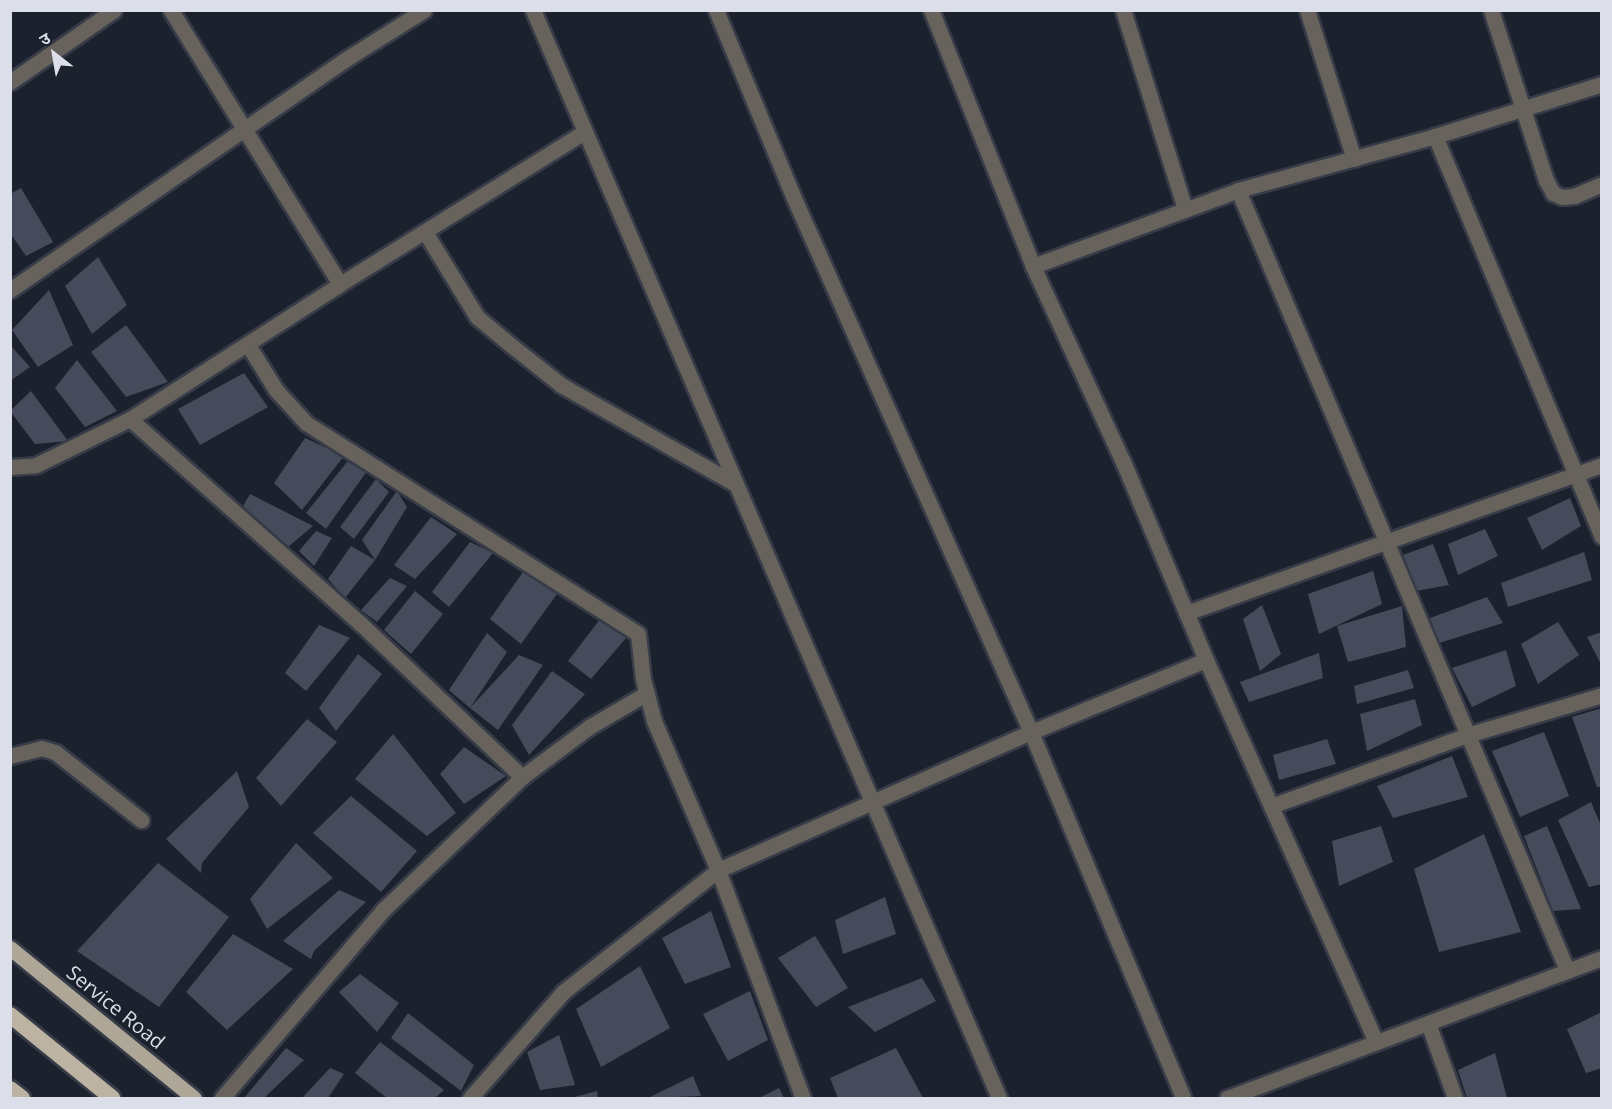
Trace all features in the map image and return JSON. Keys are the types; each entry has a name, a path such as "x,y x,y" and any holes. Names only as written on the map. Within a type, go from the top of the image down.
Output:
{"highway":[{"path":"10,1015 112,1098"},
{"path":"10,1089 22,1098"}],"main road":[{"name":"Service Road","path":"10,948 194,1098"}],"street":[{"path":"10,82 114,10"},
{"path":"171,10 340,284"},
{"path":"10,290 245,132 346,59 424,10"},
{"path":"533,10 583,133 999,1098"},
{"path":"716,10 793,196 1031,732 1183,1098"},
{"path":"931,10 1033,266 1123,462 1206,660 1377,1042"},
{"path":"1123,10 1185,209"},
{"path":"1307,10 1354,159"},
{"path":"1491,10 1525,107 1546,180 1553,193 1562,197 1574,196 1602,184"},
{"path":"1033,266 1238,190 1435,136 1602,84"},
{"path":"10,467 36,465 130,419 340,284 583,133"},
{"path":"1435,136 1602,537"},
{"path":"1238,190 1384,542 1567,970"},
{"path":"425,232 477,317 512,346 561,385 735,484"},
{"path":"248,345 276,390 306,423 634,628 642,646 647,693 662,742 718,870 803,1098"},
{"path":"130,419 362,625 522,777"},
{"path":"1186,613 1602,465"},
{"path":"470,1098 563,992 718,870 1031,732 1206,660"},
{"path":"222,1098 383,910 522,777 589,727 647,693"},
{"path":"1271,806 1467,735 1602,695"},
{"path":"10,756 41,748 55,752 141,820"},
{"path":"1233,1098 1602,958"},
{"path":"1428,1023 1455,1098"}],"building":[{"path":"21,188 53,242 26,256 10,233 10,194"},
{"path":"98,257 127,305 92,334 65,286"},
{"path":"49,290 73,345 38,367 12,330"},
{"path":"126,325 168,382 126,397 91,352"},
{"path":"10,345 30,367 10,381"},
{"path":"77,360 117,411 85,427 55,388"},
{"path":"244,373 268,407 200,445 178,409"},
{"path":"31,391 68,441 35,444 10,411"},
{"path":"305,438 344,456 302,510 274,483"},
{"path":"347,462 367,471 326,529 306,513"},
{"path":"376,479 389,492 354,539 340,527"},
{"path":"397,491 407,507 375,560 362,540"},
{"path":"250,494 313,526 288,547 242,508"},
{"path":"1570,498 1581,526 1542,550 1527,518"},
{"path":"431,517 457,534 415,579 394,565"},
{"path":"1485,529 1498,556 1458,575 1448,544"},
{"path":"316,531 332,538 314,566 299,551"},
{"path":"470,542 493,553 449,607 432,592"},
{"path":"1433,544 1449,585 1416,591 1403,555"},
{"path":"351,546 375,560 345,598 328,579"},
{"path":"1584,552 1592,580 1508,607 1501,583"},
{"path":"1373,571 1382,604 1319,634 1308,594"},
{"path":"523,572 557,594 521,644 490,619"},
{"path":"390,578 407,586 377,622 361,610"},
{"path":"415,591 443,614 411,654 384,630"},
{"path":"1487,597 1503,623 1439,643 1430,618"},
{"path":"1262,605 1281,654 1260,671 1243,619"},
{"path":"1402,606 1406,647 1348,662 1337,626"},
{"path":"601,618 626,638 591,679 568,661"},
{"path":"1558,622 1579,655 1538,684 1521,644"},
{"path":"319,625 350,638 306,691 285,673"},
{"path":"1602,632 1602,666 1587,637"},
{"path":"487,633 507,652 470,708 449,690"},
{"path":"1506,650 1516,686 1472,707 1452,668"},
{"path":"1319,653 1323,678 1249,702 1240,682"},
{"path":"358,654 382,674 336,731 319,708"},
{"path":"519,655 543,665 498,730 470,708"},
{"path":"1408,670 1414,688 1357,704 1354,686"},
{"path":"552,671 585,694 529,755 512,725"},
{"path":"1415,699 1422,725 1367,751 1360,714"},
{"path":"1602,708 1602,787 1597,787 1572,717"},
{"path":"307,719 337,742 281,806 256,778"},
{"path":"1544,732 1569,796 1520,817 1492,751"},
{"path":"393,734 456,813 427,836 355,779"},
{"path":"1327,739 1336,764 1279,780 1273,755"},
{"path":"464,747 506,776 464,804 440,774"},
{"path":"1452,756 1468,797 1393,818 1377,786"},
{"path":"237,771 249,807 202,863 201,873 166,839"},
{"path":"351,796 417,851 381,892 313,833"},
{"path":"1591,802 1602,828 1602,884 1589,887 1558,820"},
{"path":"1381,826 1393,862 1339,886 1332,841"},
{"path":"1547,826 1581,909 1553,911 1524,836"},
{"path":"1484,834 1521,932 1439,952 1414,869"},
{"path":"296,843 333,878 267,929 250,899"},
{"path":"158,863 229,917 159,1007 77,951"},
{"path":"339,890 366,902 314,951 311,959 283,941"},
{"path":"885,897 896,934 843,954 835,920"},
{"path":"711,911 731,967 685,984 662,938"},
{"path":"233,934 293,969 227,1030 186,992"},
{"path":"815,936 848,988 816,1007 778,958"},
{"path":"640,966 670,1028 601,1067 576,1009"},
{"path":"360,974 399,1003 377,1032 339,992"},
{"path":"922,978 936,1001 875,1032 848,1007"},
{"path":"750,991 768,1040 728,1061 703,1014"},
{"path":"1602,1012 1602,1068 1586,1073 1567,1029"},
{"path":"408,1013 474,1065 461,1091 391,1038"},
{"path":"559,1035 575,1085 540,1090 527,1052"},
{"path":"380,1042 444,1090 435,1098 387,1098 355,1073"},
{"path":"286,1048 304,1060 264,1098 244,1098"},
{"path":"896,1048 923,1098 838,1098 830,1078"},
{"path":"1495,1053 1507,1098 1467,1098 1458,1070"},
{"path":"330,1068 344,1074 328,1098 302,1098"},
{"path":"693,1076 701,1096 648,1098"},
{"path":"779,1088 784,1098 759,1098"},
{"path":"597,1091 598,1098 571,1098"}]}
